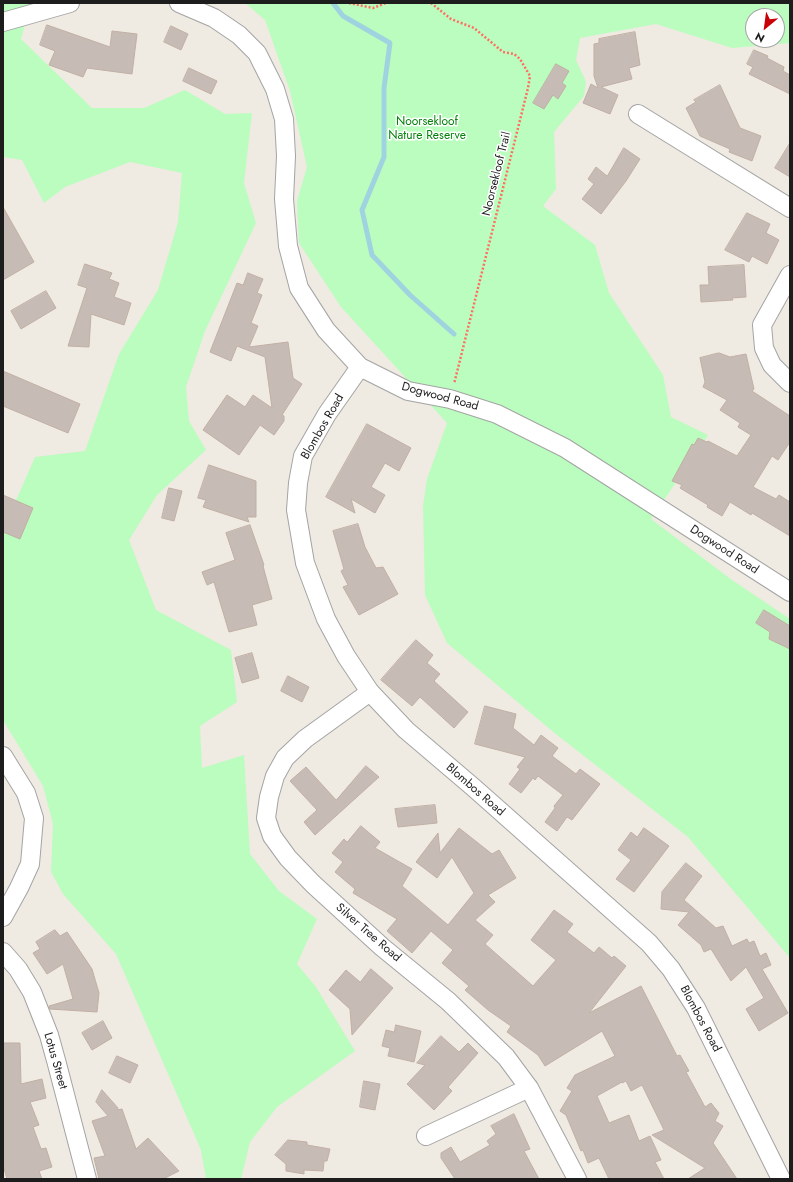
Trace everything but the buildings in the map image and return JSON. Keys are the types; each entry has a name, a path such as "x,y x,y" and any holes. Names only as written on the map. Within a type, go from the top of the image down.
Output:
{"street":[{"path":"3,22 70,3"},
{"name":"Dogwood Road","path":"179,3 214,18 239,35 257,53 275,89 284,119 286,156 284,199 288,246 299,288 326,330 360,367 408,391 450,398 497,414 566,448 790,592"},
{"path":"638,114 790,208"},
{"path":"790,275 762,325 764,348 772,365 790,383"},
{"name":"Blombos Road","path":"360,367 327,414 303,456 298,483 296,510 304,563 326,619 346,656 370,692 406,730 473,787 649,943 671,968 696,1008 782,1179"},
{"name":"Silver Tree Road","path":"370,692 305,739 285,758 275,776 269,797 266,818 272,836 288,858 313,884 382,948 448,1001 506,1057 529,1088 577,1179"},
{"path":"3,756 26,793 34,818 30,864 3,917"},
{"name":"Lotus Street","path":"3,952 18,969 32,992 48,1035 57,1064 86,1179"},
{"path":"426,1136 529,1088"}],"path":[{"path":"349,3 373,8 386,3"},
{"name":"Noorsekloof Trail","path":"431,3 451,19 474,28 503,52 514,54 520,59 530,76 450,398"}],"green space":[{"path":"3,3 31,3 21,39 92,108 144,108 185,90 225,114 252,113 244,183 256,223 205,331 186,387 189,421 206,450 157,495 129,540 156,610 231,650 237,702 200,726 202,768 244,755 250,854 279,891 317,919 297,964 316,987 355,1051 277,1107 250,1142 241,1179 206,1179 201,1150 116,954 63,894 51,872 53,824 43,786 3,720 3,530 35,457 85,451 119,354 158,290 178,222 182,173 130,162 65,187 44,203 22,160 3,157"},
{"name":"Noorsekloof Nature Reserve","path":"245,3 790,3 790,43 785,43 785,8 745,8 745,47 732,48 656,24 580,38 576,60 586,82 584,96 554,132 556,189 543,206 595,245 609,293 663,375 671,417 708,435 651,519 732,580 790,619 790,958 688,837 557,735 447,643 425,595 423,506 427,479 447,423 341,307 299,243 297,201 307,167 290,91 265,20"}],"waterway":[{"path":"333,3 343,16 390,43 384,88 384,157 362,210 372,255 410,295 454,334"}]}
